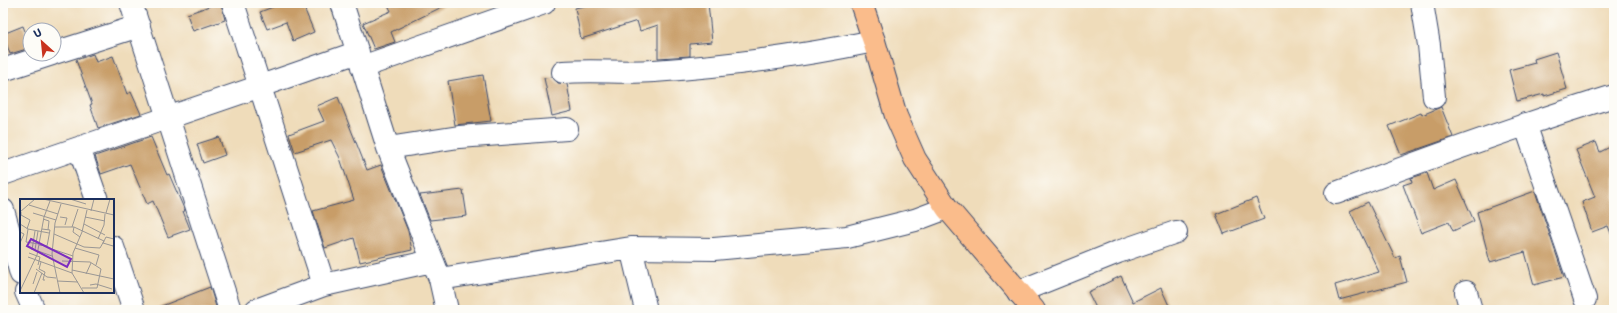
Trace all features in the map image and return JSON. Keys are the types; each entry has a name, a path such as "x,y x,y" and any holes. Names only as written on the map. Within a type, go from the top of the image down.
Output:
{"main road":[{"path":"861,3 896,116 915,159 948,208 1034,310"}],"street":[{"path":"131,3 230,310"},
{"path":"233,3 324,285"},
{"path":"342,3 388,148 436,270 447,310"},
{"path":"3,174 260,87 360,59 544,3"},
{"path":"1422,3 1429,45 1434,97"},
{"path":"62,51 139,26"},
{"path":"563,72 653,71 688,68 834,50 874,41"},
{"path":"3,70 28,62"},
{"path":"1336,193 1430,157 1524,124 1614,96"},
{"path":"1524,124 1585,299"},
{"path":"388,148 459,137 567,129"},
{"path":"79,148 97,199"},
{"path":"256,310 324,285 436,270 631,248 714,249 847,237 915,220 948,208"},
{"path":"3,210 20,270"},
{"path":"1018,292 1110,255 1176,232"},
{"path":"631,248 646,310"},
{"path":"114,250 134,310"},
{"path":"26,293 34,310"}],"building":[{"path":"221,3 225,20 193,31 187,14"},
{"path":"283,3 302,3 314,32 293,41 286,22 267,29 260,12"},
{"path":"387,3 450,3 391,32 395,42 374,49 363,23 391,11"},
{"path":"598,3 708,3 712,42 690,44 690,56 658,58 658,25 640,31 637,21 581,39 575,8"},
{"path":"22,26 22,50 10,54 3,34"},
{"path":"1556,52 1567,89 1544,96 1544,94 1517,101 1509,70 1535,63 1534,59"},
{"path":"93,54 96,62 113,56 127,94 131,92 141,114 98,128 90,105 92,104 76,60"},
{"path":"483,75 491,121 455,125 448,81"},
{"path":"552,77 558,83 567,84 572,111 552,116 544,78"},
{"path":"338,97 367,170 381,165 408,231 412,250 360,262 354,238 325,248 313,211 354,200 340,158 331,140 295,152 289,134 324,121 317,106"},
{"path":"1441,107 1453,137 1401,155 1389,126 1421,113 1422,115"},
{"path":"151,137 167,175 169,174 185,211 183,211 190,229 168,237 153,201 147,204 130,164 101,174 95,156"},
{"path":"219,137 225,155 203,163 197,144"},
{"path":"1596,142 1600,152 1614,145 1614,241 1608,226 1592,232 1582,202 1595,197 1576,150"},
{"path":"1427,173 1433,190 1456,180 1474,221 1453,231 1449,222 1421,233 1403,185 1412,182 1411,178"},
{"path":"463,190 467,216 430,220 420,195"},
{"path":"1535,191 1564,277 1534,285 1525,252 1490,262 1477,212"},
{"path":"1256,198 1264,219 1224,234 1216,214"},
{"path":"1368,202 1395,258 1400,256 1407,282 1339,300 1335,285 1379,272 1350,211"},
{"path":"1121,276 1133,302 1161,288 1171,310 1097,310 1088,292"},
{"path":"210,287 217,310 154,309"}]}
